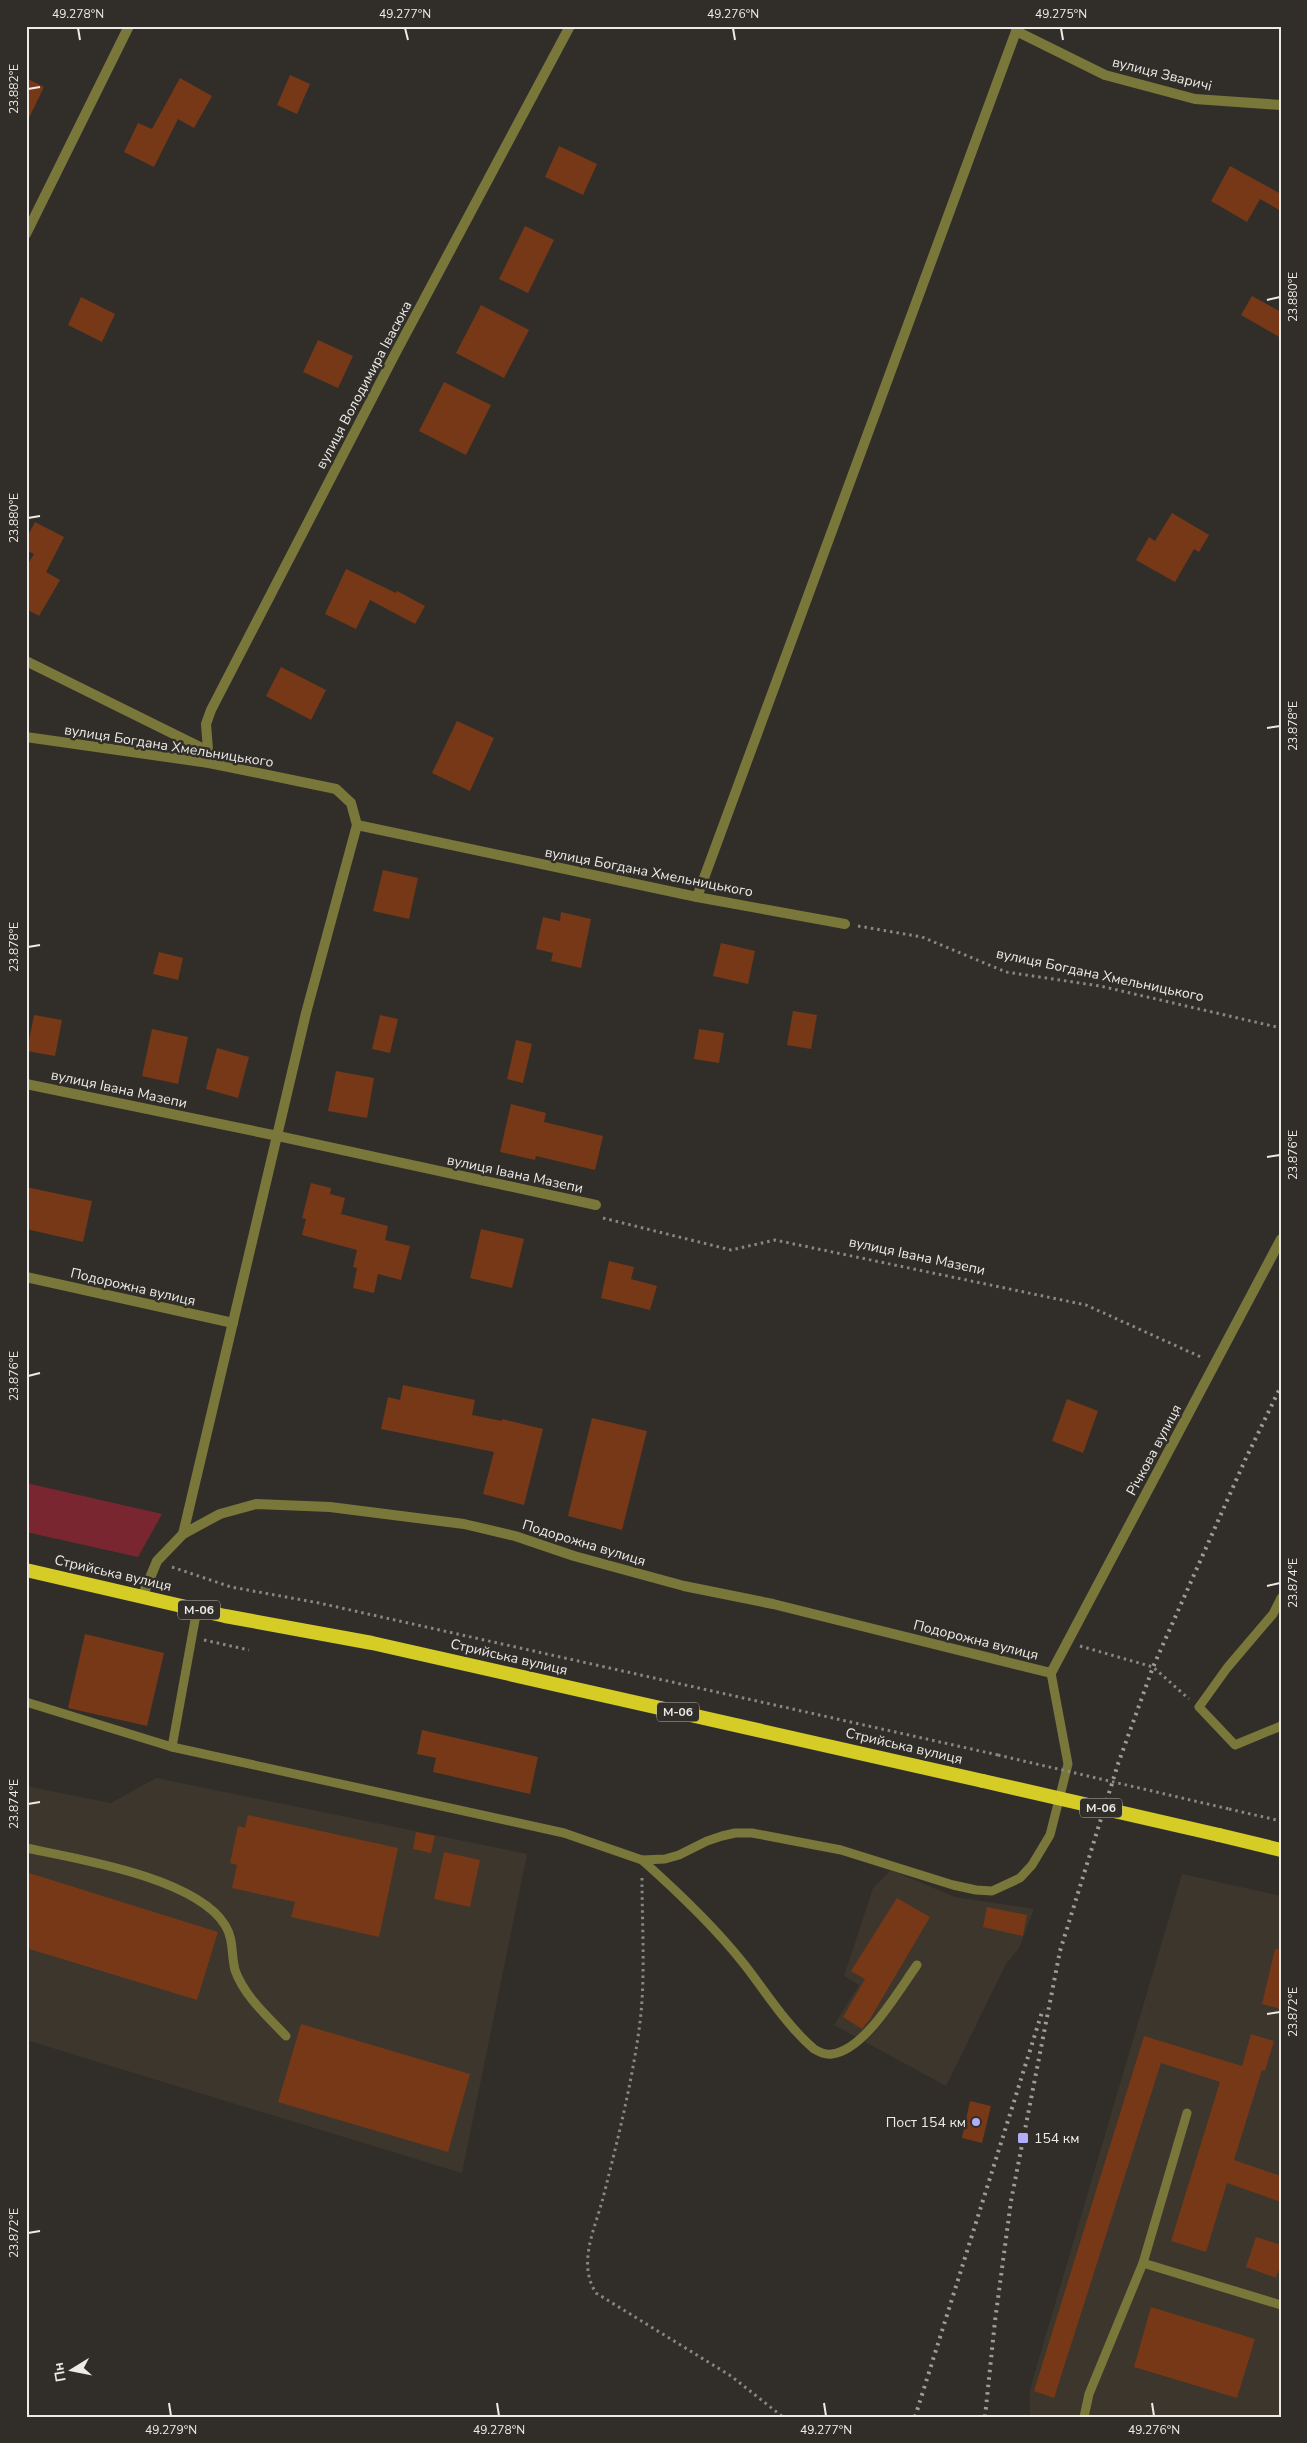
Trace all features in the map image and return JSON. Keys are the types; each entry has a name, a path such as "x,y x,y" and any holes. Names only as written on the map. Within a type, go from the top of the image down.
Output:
{"highway":[{"name":"Стрийська вулиця","path":"26,1570 225,1616 372,1643 1281,1850"}],"street":[{"path":"26,234 129,26"},
{"name":"вулиця Володимира Івасюка","path":"209,763 206,724 211,710 395,354 570,26"},
{"path":"697,897 1017,29"},
{"name":"вулиця Зваричі","path":"1017,29 1105,75 1195,99 1281,105"},
{"path":"26,661 208,751"},
{"name":"вулиця Богдана Хмельницького","path":"26,738 209,763 336,789 350,804 357,825 697,897 845,924"},
{"path":"183,1534 306,1013 357,825"},
{"name":"вулиця Івана Мазепи","path":"26,1084 596,1205"},
{"name":"Річкова вулиця","path":"1051,1673 1281,1240"},
{"name":"Подорожна вулиця","path":"26,1277 233,1323"},
{"name":"Подорожна вулиця","path":"142,1597 157,1561 183,1534 220,1514 256,1504 330,1507 464,1524 515,1536 574,1556 684,1586 773,1604 1051,1673"}],"lane":[{"path":"1281,1598 1273,1614 1227,1668 1199,1707 1235,1746 1281,1726"},
{"path":"172,1747 197,1609"},
{"path":"642,1860 679,1855 707,1840 722,1836 736,1833 752,1833 841,1850 976,1890 992,1891 1006,1886 1020,1878 1032,1865 1050,1835 1068,1764 1051,1673"},
{"path":"26,1702 172,1747 564,1833 642,1860 708,1924 742,1962 796,2031 816,2050 830,2055 843,2052 865,2035 917,1965"},
{"path":"26,1848 102,1864 166,1884 211,1907 226,1926 231,1939 235,1969 241,1983 286,2036"},
{"path":"1084,2417 1089,2394 1143,2263 1186,2113"},
{"path":"1143,2263 1281,2305"}],"path":[{"name":"вулиця Богдана Хмельницького","path":"845,924 922,937 1006,972 1100,986 1281,1028"},
{"name":"вулиця Івана Мазепи","path":"596,1205 603,1218 731,1250 775,1240 1086,1305 1215,1363"},
{"path":"157,1561 231,1587 319,1603 998,1754 1281,1821"},
{"path":"192,1637 249,1650"},
{"path":"1068,1642 1152,1667 1199,1707"},
{"path":"642,1860 640,2029 618,2141 592,2235 588,2266 589,2281 596,2293 724,2371 783,2417"}],"shaded area":[{"path":"26,1483 162,1514 138,1557 26,1532"},
{"path":"156,1778 527,1854 462,2173 26,2040 26,1786 111,1803"},
{"path":"891,1870 955,1897 1034,1909 1019,1948 1006,1964 946,2086 834,2025 859,1985 844,1976 873,1888"},
{"path":"1182,1874 1281,1896 1281,2417 1030,2417 1030,2389"}],"building":[{"path":"290,75 310,84 297,114 277,105"},
{"path":"26,78 44,87 26,124"},
{"path":"180,78 212,96 194,128 178,119 154,167 124,152 138,123 152,129"},
{"path":"559,146 597,164 583,195 545,177"},
{"path":"1230,166 1281,194 1281,211 1260,199 1247,222 1211,201"},
{"path":"525,226 554,240 528,293 499,279"},
{"path":"1252,296 1281,312 1281,338 1241,315"},
{"path":"81,297 115,314 102,342 68,325"},
{"path":"481,305 529,330 504,378 456,353"},
{"path":"318,340 353,356 338,388 303,372"},
{"path":"444,382 491,405 466,455 419,431"},
{"path":"1172,513 1209,535 1199,552 1194,549 1175,582 1136,560 1149,537 1155,541"},
{"path":"35,522 64,537 46,572 60,580 39,616 26,609 26,567 34,554 26,550 26,539"},
{"path":"346,569 396,593 397,591 425,606 415,624 370,600 356,629 325,614"},
{"path":"281,667 326,690 311,720 266,696"},
{"path":"457,721 494,738 470,791 432,773"},
{"path":"383,870 418,878 409,919 373,911"},
{"path":"561,912 591,919 581,968 551,961 553,953 536,949 543,917 560,921"},
{"path":"721,943 755,951 748,984 713,976"},
{"path":"159,952 183,958 178,980 153,974"},
{"path":"793,1011 817,1015 811,1049 787,1045"},
{"path":"34,1015 62,1020 55,1056 27,1051"},
{"path":"380,1015 398,1019 390,1053 372,1049"},
{"path":"152,1029 188,1037 178,1084 142,1076"},
{"path":"699,1029 724,1033 719,1063 694,1059"},
{"path":"516,1040 532,1044 523,1083 507,1079"},
{"path":"217,1048 249,1057 238,1098 206,1089"},
{"path":"336,1071 374,1078 367,1118 328,1111"},
{"path":"511,1104 546,1113 544,1122 603,1136 595,1170 536,1156 535,1160 500,1152"},
{"path":"311,1183 331,1188 330,1194 345,1198 341,1214 388,1226 385,1240 410,1246 401,1280 378,1274 374,1293 353,1288 357,1268 353,1267 357,1250 302,1235 306,1219 302,1218"},
{"path":"26,1187 92,1201 83,1242 26,1229"},
{"path":"481,1229 524,1239 512,1288 470,1278"},
{"path":"609,1261 634,1267 631,1279 657,1286 650,1310 601,1298"},
{"path":"403,1385 475,1400 472,1415 502,1421 502,1419 543,1429 524,1505 483,1494 494,1452 381,1429 388,1397 400,1400"},
{"path":"1067,1399 1098,1411 1083,1453 1052,1441"},
{"path":"592,1418 647,1431 622,1530 568,1516"},
{"path":"85,1634 164,1653 147,1726 68,1708"},
{"path":"422,1730 538,1757 530,1794 433,1772 436,1758 417,1754"},
{"path":"248,1815 398,1848 379,1937 291,1917 295,1902 232,1888 237,1865 230,1863 238,1826 245,1828"},
{"path":"416,1832 435,1836 431,1853 413,1849"},
{"path":"444,1852 480,1860 470,1907 434,1899"},
{"path":"26,1872 218,1932 197,2000 26,1948"},
{"path":"897,1898 930,1917 870,2019 862,2029 843,2017 865,1979 851,1971"},
{"path":"987,1907 1027,1915 1023,1936 983,1927"},
{"path":"1275,1949 1281,1950 1281,2009 1262,2004"},
{"path":"301,2024 470,2074 448,2152 278,2102"},
{"path":"1251,2034 1274,2041 1265,2071 1262,2070 1234,2160 1281,2176 1281,2202 1227,2183 1206,2252 1171,2241 1220,2082 1161,2063 1054,2398 1034,2391 1144,2036 1242,2066"},
{"name":"Пост 154 км","path":"970,2101 991,2106 982,2143 962,2138"},
{"path":"1256,2237 1281,2245 1281,2263 1276,2278 1246,2267"},
{"path":"1151,2307 1255,2339 1237,2398 1134,2367"}],"railway":[{"path":"985,2417 995,2321 1011,2201 1060,1951 1118,1764 1153,1667 1246,1458 1281,1386"},
{"path":"915,2417 1043,2009"}],"place":[{"name":"Пост 154 км","path":"976,2122"},
{"name":"154 км","path":"1023,2138"}]}
